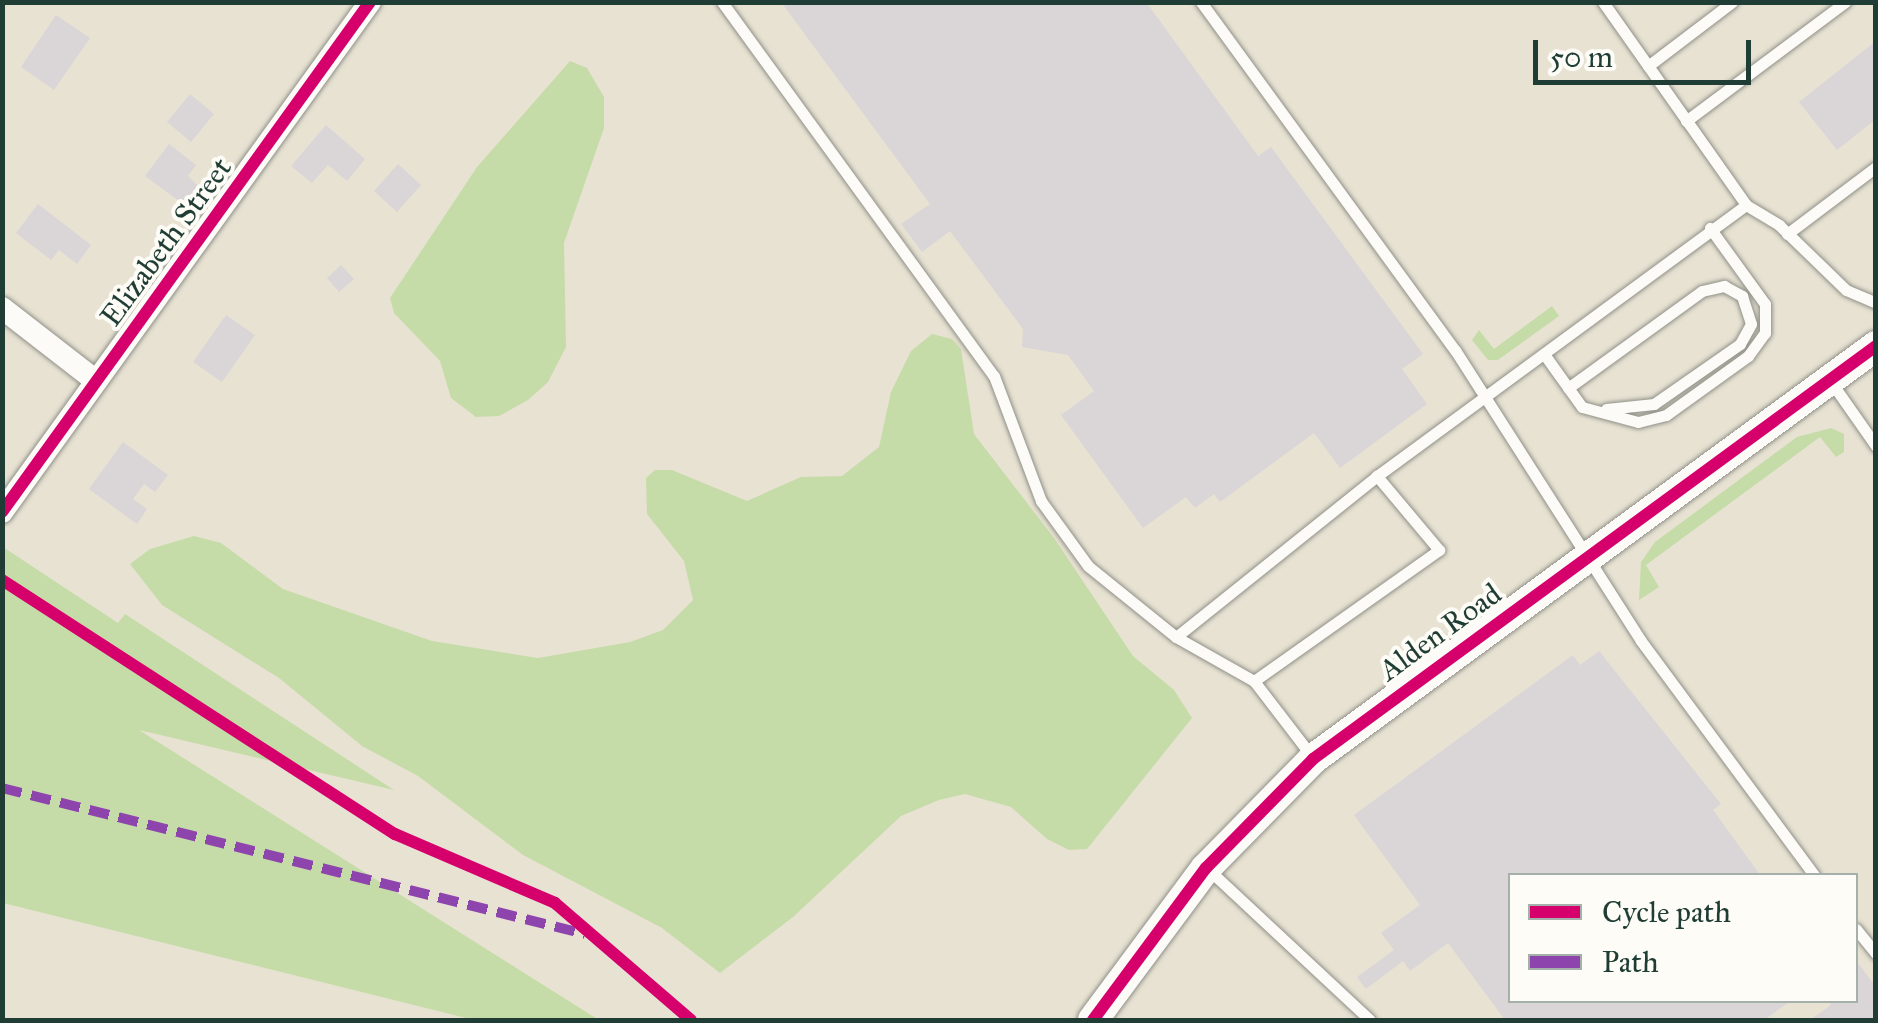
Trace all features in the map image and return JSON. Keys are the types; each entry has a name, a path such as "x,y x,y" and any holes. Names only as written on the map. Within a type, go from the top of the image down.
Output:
{"street":[{"name":"Elizabeth Street","path":"2,512 370,2"},
{"path":"2,308 96,381"},
{"name":"Alden Road","path":"1093,1020 1206,868 1313,759 1876,346"}],"lane":[{"path":"722,2 994,376 1041,501 1088,566 1176,637 1254,680 1313,759"},
{"path":"1201,2 1455,350 1482,399 1586,558 1812,873"},
{"path":"1648,66 1732,2"},
{"path":"1686,121 1845,2"},
{"path":"1604,3 1746,205 1786,234 1846,290 1876,303"},
{"path":"1786,234 1876,167"},
{"path":"1176,637 1377,476 1746,205"},
{"path":"1606,409 1625,419 1666,415 1762,340 1765,304 1710,228"},
{"path":"1544,354 1568,388 1582,407 1654,404 1740,344 1750,324 1742,296 1724,286 1702,291 1568,388"},
{"path":"1829,379 1875,444"},
{"path":"1254,680 1439,550 1377,476"},
{"path":"1206,868 1370,1020"},
{"path":"1858,932 1876,954"}],"green space":[{"path":"570,61 587,68 604,97 604,128 564,243 566,347 548,382 528,400 499,416 476,417 451,398 440,361 394,313 390,298 477,167"},
{"path":"1552,306 1559,316 1498,360 1488,360 1472,340 1479,330 1494,349"},
{"path":"932,334 952,339 961,349 974,434 1054,538 1133,656 1174,690 1192,718 1087,849 1069,850 1047,839 1011,807 965,794 939,800 901,816 793,917 720,973 662,928 523,855 418,776 362,746 279,678 162,605 130,564 150,549 194,536 221,543 283,589 432,641 538,658 630,642 663,630 693,600 684,561 647,514 646,478 655,470 672,470 747,501 801,477 842,476 879,447 891,392 911,351"},
{"path":"1831,428 1844,434 1844,452 1836,457 1820,437 1646,565 1659,587 1639,600 1641,562 1655,542 1797,437"},
{"path":"3,547 118,623 125,614 394,790 139,730 599,1020 474,1020 3,903"}],"building":[{"path":"781,2 1146,2 1258,156 1271,147 1423,354 1402,369 1427,404 1340,468 1314,433 1220,502 1214,494 1195,508 1186,497 1143,528 1061,415 1094,391 1068,355 1022,347 1023,329 950,231 922,252 901,224 930,204"},
{"path":"56,15 90,38 54,90 21,67"},
{"path":"1876,41 1876,119 1837,150 1799,102"},
{"path":"190,94 214,114 191,142 167,122"},
{"path":"326,125 365,159 347,181 328,165 312,183 291,166"},
{"path":"169,144 196,165 188,176 206,194 193,211 145,176"},
{"path":"398,164 421,185 397,212 374,191"},
{"path":"38,204 91,245 77,264 59,250 51,260 16,233"},
{"path":"341,265 354,279 339,292 327,278"},
{"path":"226,315 255,335 222,382 193,362"},
{"path":"123,442 168,475 155,492 144,484 133,499 147,509 137,524 89,489"},
{"path":"1599,651 1721,804 1713,810 1759,873 1508,873 1508,1003 1788,1003 1764,1020 1505,1020 1448,943 1410,971 1403,961 1366,989 1357,977 1394,950 1381,933 1420,905 1354,815 1573,655 1580,665"},
{"path":"1858,963 1876,987 1876,1020 1810,1020 1831,1005 1858,1003"}],"marked path":[{"path":"2,788 585,934"}],"cycle path":[{"path":"2,512 370,2"},
{"path":"1093,1020 1206,868 1313,759 1876,346"},
{"path":"2,580 395,834 555,903 691,1020"}]}
